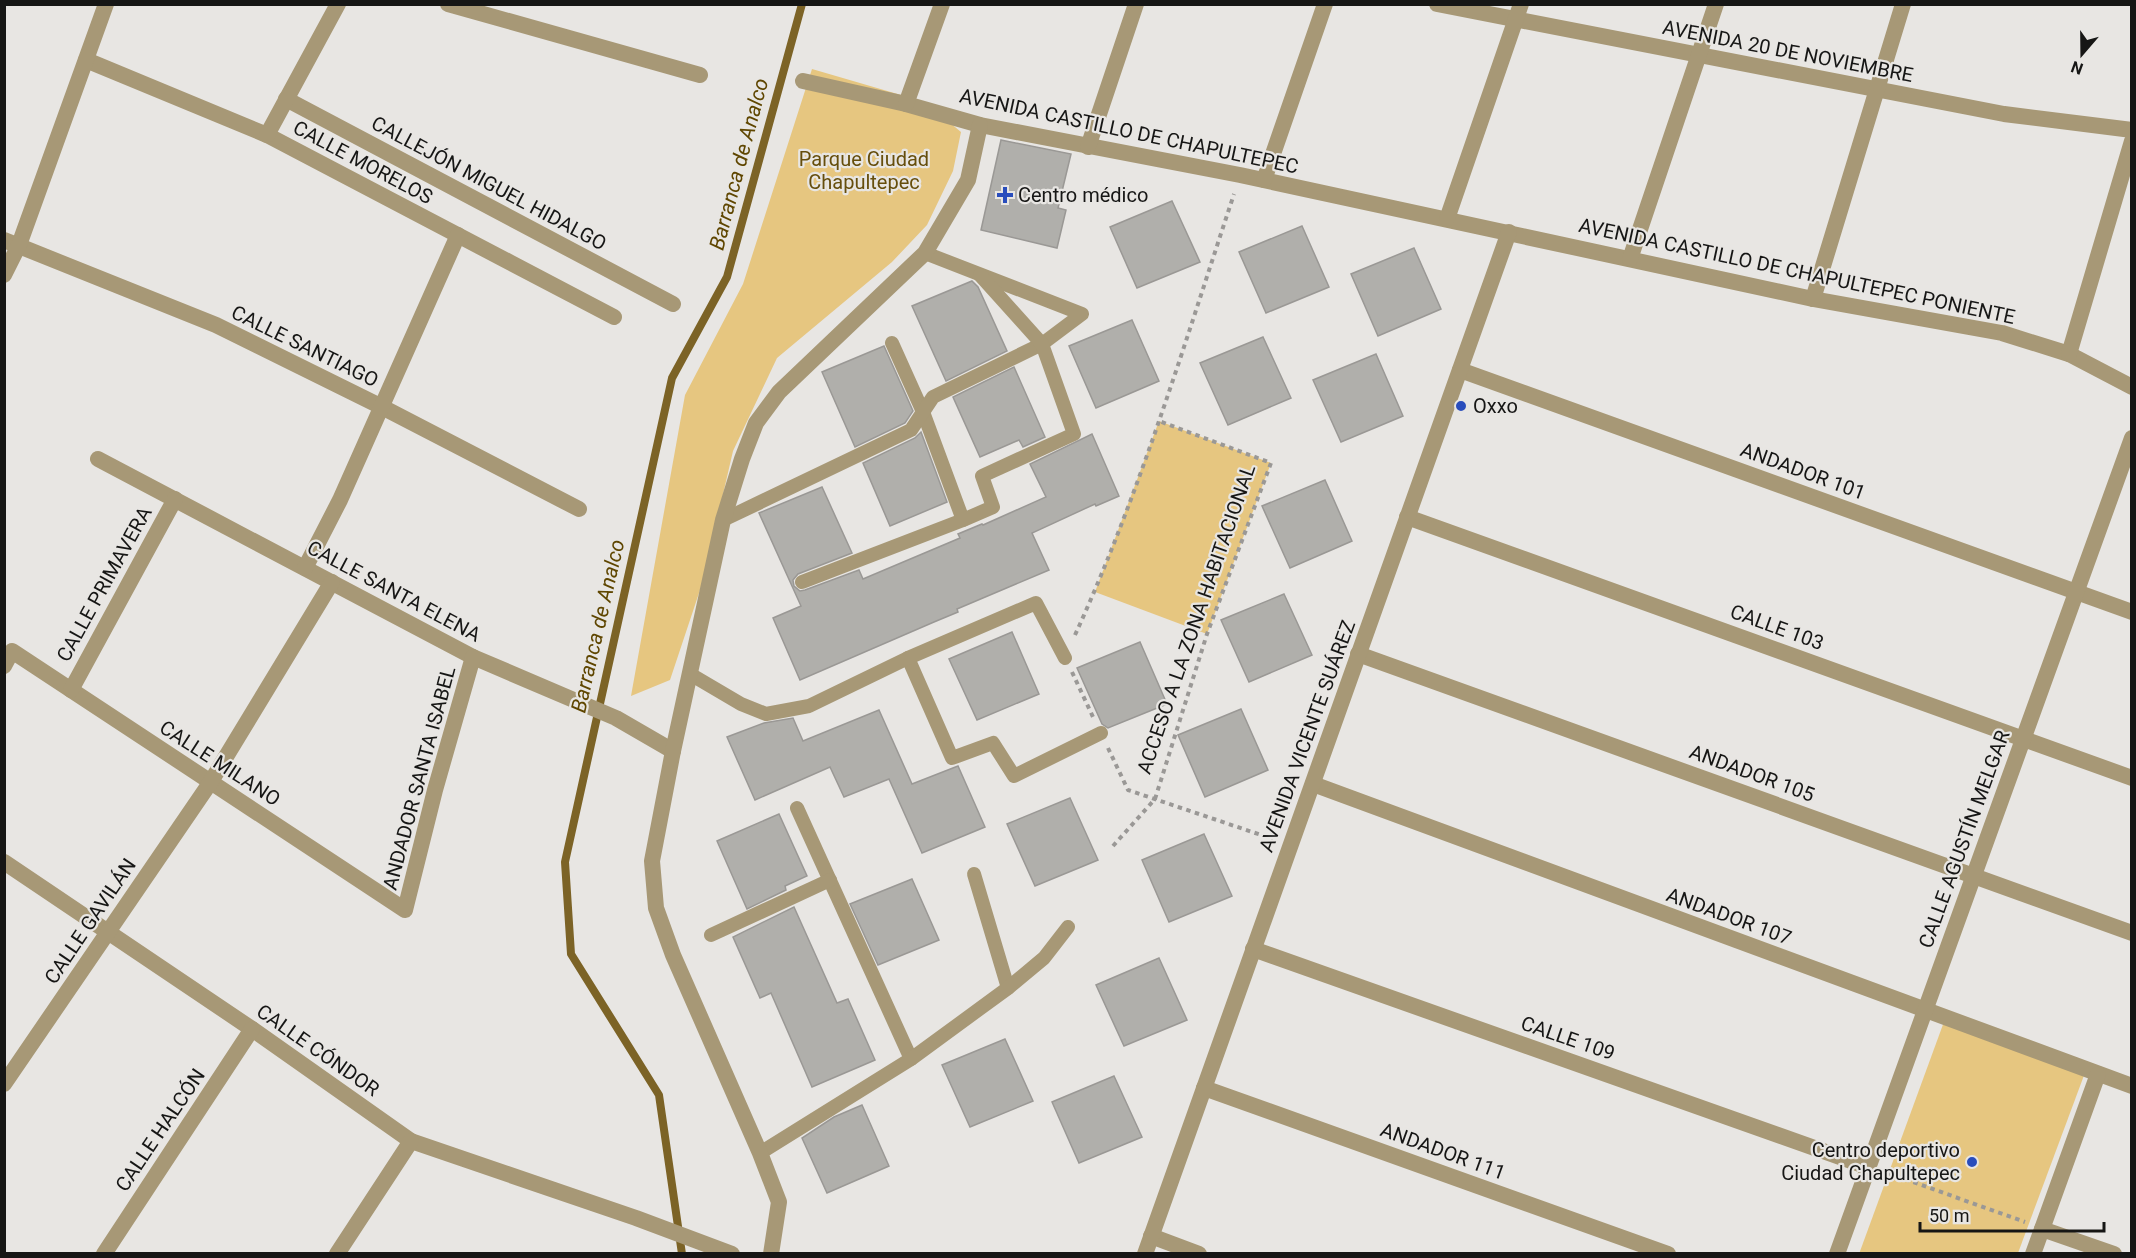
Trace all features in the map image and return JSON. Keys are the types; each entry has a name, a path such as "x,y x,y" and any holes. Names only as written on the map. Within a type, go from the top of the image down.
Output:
{"street":[{"path":"4,275 12,242 86,60 106,4"},
{"path":"267,135 338,4"},
{"path":"448,4 700,75"},
{"path":"906,104 942,4"},
{"path":"1088,147 1136,4"},
{"path":"1264,180 1326,4"},
{"name":"AVENIDA 20 DE NOVIEMBRE","path":"1437,4 1518,12 1698,55 2004,114 2132,130"},
{"path":"1630,259 1716,4"},
{"path":"1814,299 1903,4"},
{"path":"1446,219 1518,12"},
{"name":"CALLE MORELOS","path":"86,60 267,135 614,317"},
{"name":"AVENIDA CASTILLO DE CHAPULTEPEC","path":"803,81 906,104 980,124 1240,175 1446,219"},
{"name":"CALLEJÓN MIGUEL HIDALGO","path":"286,99 673,304"},
{"path":"771,1254 779,1202 673,955 657,908 652,861 723,520 756,423 779,392 925,253 968,180 980,124"},
{"path":"2069,354 2132,141"},
{"name":"AVENIDA CASTILLO DE CHAPULTEPEC PONIENTE","path":"1446,219 1814,299 2002,333 2069,354 2130,384"},
{"name":"AVENIDA VICENTE SUÁREZ","path":"1144,1254 1509,232"},
{"path":"305,568 340,500 458,235"},
{"name":"CALLE SANTIAGO","path":"12,242 216,325 382,407 579,509"},
{"name":"ANDADOR 101","path":"1460,370 2132,612"},
{"name":"CALLE AGUSTÍN MELGAR","path":"1837,1254 2132,438"},
{"name":"CALLE SANTA ELENA","path":"98,459 473,657 616,718 674,751"},
{"name":"CALLE PRIMAVERA","path":"71,690 175,499"},
{"name":"CALLE 103","path":"1407,517 2132,777"},
{"name":"CALLE GAVILÁN","path":"4,1084 210,783 332,582"},
{"name":"ANDADOR 105","path":"1359,654 2132,933"},
{"name":"ANDADOR SANTA ISABEL","path":"405,910 435,790 473,657"},
{"name":"CALLE MILANO","path":"8,658 71,690 405,910"},
{"name":"ANDADOR 107","path":"1312,784 2132,1086"},
{"name":"CALLE CÓNDOR","path":"4,862 252,1029 411,1141 636,1218 732,1254"},
{"name":"CALLE 109","path":"1253,949 1868,1167"},
{"name":"CALLE HALCÓN","path":"104,1254 252,1029"},
{"path":"2033,1254 2098,1074"},
{"name":"ANDADOR 111","path":"1204,1088 1668,1254"},
{"path":"338,1253 411,1141"},
{"path":"2042,1229 2114,1254"},
{"path":"1151,1236 1199,1254"}],"lane":[{"path":"723,520 910,430 933,397 1042,344 1082,314 925,253"},
{"path":"802,582 993,507 982,476 1074,434 1042,344 978,273"},
{"path":"892,343 923,412 963,520"},
{"path":"690,674 741,704 766,714 809,706 908,658 1036,603 1065,658"},
{"path":"908,658 952,758 993,742 1014,776 1101,733"},
{"path":"797,808 911,1059"},
{"path":"974,874 1008,988"},
{"path":"711,935 830,880"},
{"path":"760,1154 911,1059 1008,988 1044,958 1068,927"}],"path":[{"path":"1065,658 1095,592 1159,421 1240,175"},
{"name":"ACCESO A LA ZONA HABITACIONAL","path":"1155,799 1208,634 1271,463 1159,421"},
{"name":"ACCESO A LA ZONA HABITACIONAL","path":"1065,658 1128,790 1291,845"},
{"path":"1113,846 1155,799"},
{"path":"1868,1167 2042,1229"}],"green space":[{"name":"Parque Ciudad Chapultepec","path":"812,69 901,95 937,112 961,132 953,171 927,225 892,262 777,358 733,451 703,581 670,680 631,696 685,395 743,284"},
{"path":"1159,421 1271,463 1207,634 1095,592"},
{"name":"Centro deportivo Ciudad Chapultepec","path":"1945,1019 2086,1070 2018,1253 1859,1254"}],"building":[{"name":"Centro médico","path":"1001,140 1071,154 1058,208 1066,210 1057,248 981,230"},
{"path":"1172,201 1200,262 1137,288 1110,227"},
{"path":"1302,226 1329,287 1266,313 1239,252"},
{"path":"1414,248 1441,309 1378,336 1351,274"},
{"path":"972,281 978,287 1007,351 946,381 912,306"},
{"path":"1132,320 1159,381 1096,408 1069,346"},
{"path":"1263,337 1291,398 1228,425 1200,363"},
{"path":"884,346 913,411 905,423 855,447 822,372"},
{"path":"1376,354 1403,416 1341,442 1313,380"},
{"path":"1014,367 1045,437 1023,447 1019,440 980,457 953,397"},
{"path":"921,432 947,502 890,526 863,463 915,438"},
{"path":"1092,434 1119,496 1096,506 1095,504 1032,533 1049,570 800,680 773,618 801,606 759,513 822,487 852,553 798,574 793,580 794,586 800,591 805,590 859,570 863,579 960,538 958,534 1046,497 1030,464"},
{"path":"1325,480 1352,541 1290,568 1262,506"},
{"path":"1284,594 1312,655 1249,682 1221,620"},
{"path":"1012,632 1039,694 977,720 949,659"},
{"path":"1140,642 1167,704 1108,728 1102,724 1077,668"},
{"path":"1241,709 1268,770 1205,797 1178,735"},
{"path":"879,710 912,784 958,766 985,827 922,853 889,779 844,797 830,767 755,800 727,737 764,723 793,718 803,741"},
{"path":"1070,798 1098,860 1035,886 1007,824"},
{"path":"779,814 807,876 785,886 786,890 747,909 717,841"},
{"path":"1204,834 1232,896 1169,922 1142,860"},
{"path":"912,879 939,940 878,965 850,904"},
{"path":"794,907 837,1003 848,999 875,1060 812,1087 771,993 760,998 733,937"},
{"path":"1159,958 1187,1020 1124,1046 1096,985"},
{"path":"1005,1039 1033,1101 970,1127 942,1065"},
{"path":"1114,1076 1142,1137 1079,1163 1052,1102"},
{"path":"862,1105 889,1166 827,1193 802,1138 834,1117"}],"waterway":[{"name":"Barranca de Analco","path":"682,1254 659,1095 571,954 565,862 672,378 727,277 802,4"}],"place":[{"name":"Centro médico","path":"1005,195"},
{"name":"Oxxo","path":"1461,406"},
{"name":"Centro deportivo Ciudad Chapultepec","path":"1972,1162"}]}
